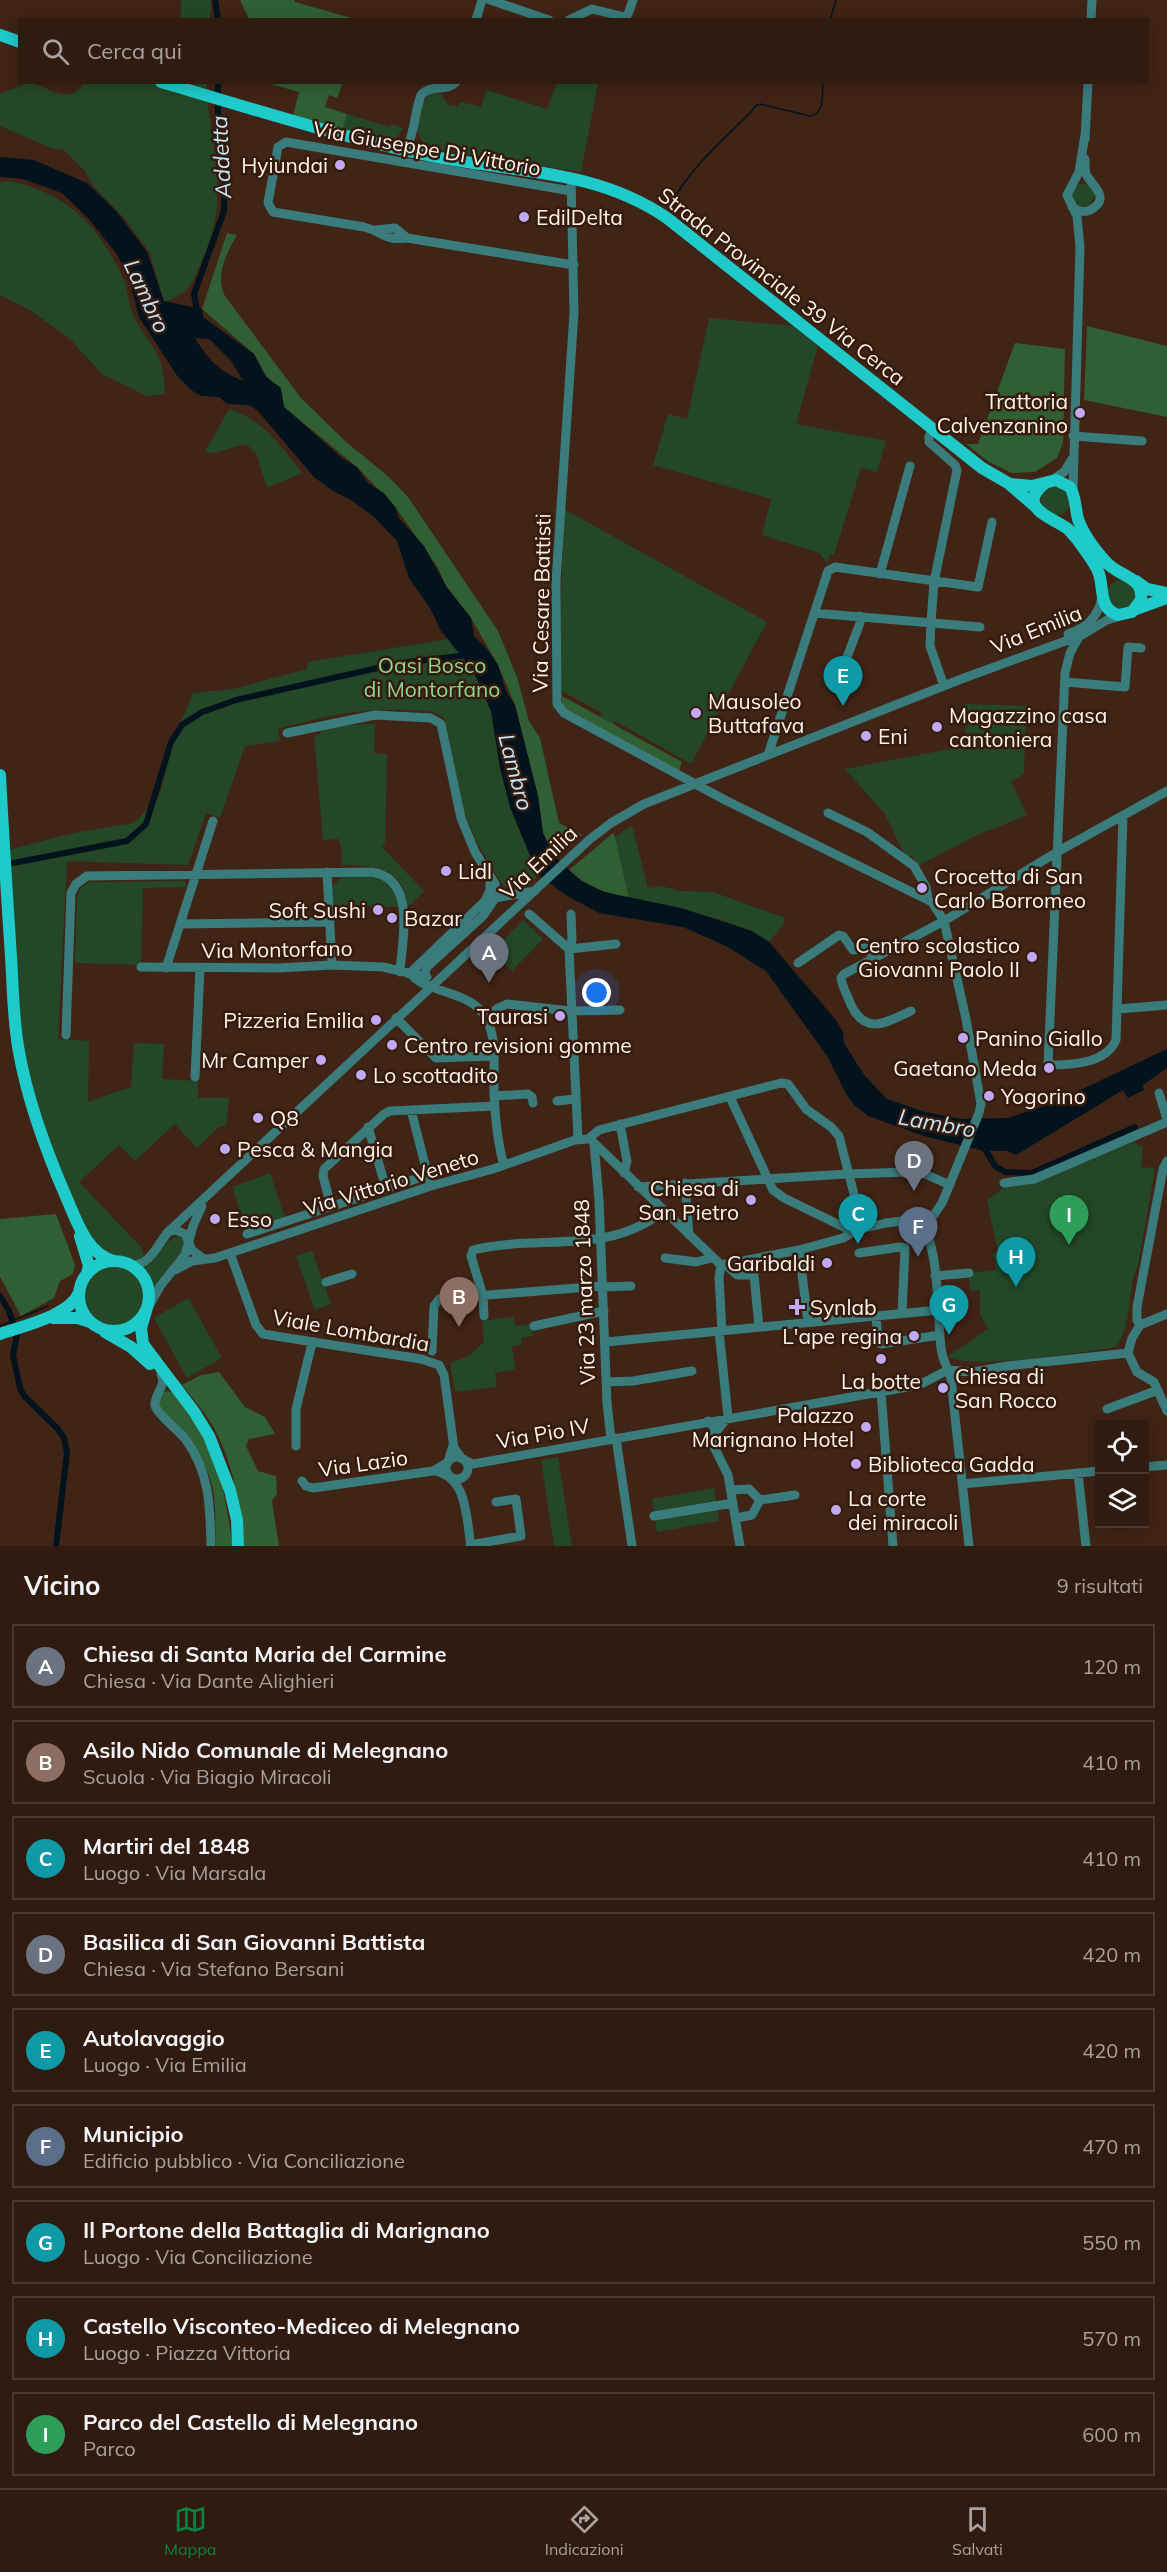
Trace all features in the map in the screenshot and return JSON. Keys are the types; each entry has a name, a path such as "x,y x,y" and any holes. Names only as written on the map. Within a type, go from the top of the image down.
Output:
{"main road":[{"path":"0,35 18,41"},
{"path":"0,43 18,42"},
{"name":"Strada Provinciale 39 Via Cerca","path":"168,84 406,150 571,177 628,195 667,218 982,468 1008,483 1048,519 1067,528 1100,576 1102,595"},
{"path":"1037,508 1036,496 1048,482"},
{"name":"Strada Provinciale 39 Via Cerca","path":"1008,483 1032,486 1048,482 1064,482 1074,496"},
{"path":"1048,519 1059,519 1068,515 1074,496"},
{"path":"1074,496 1079,522 1109,566 1147,589 1167,595"},
{"path":"1136,609 1142,595 1132,579 1117,576 1111,579 1102,595 1109,610 1123,615 1167,595"},
{"path":"0,775 18,1050 38,1128 78,1226 89,1266 79,1292 69,1307 3,1333"},
{"path":"78,1226 95,1251 114,1261 131,1265 141,1273 148,1286 150,1300 141,1328 143,1344 165,1377"},
{"path":"87,1274 99,1264 114,1261"},
{"path":"79,1292 81,1307 94,1325 131,1347 165,1377 200,1421 218,1456 237,1520 238,1546"},
{"path":"43,1319 73,1318 112,1332 126,1330 138,1322 146,1311"}],"street":[{"path":"477,18 482,0"},
{"path":"490,0 543,18"},
{"path":"573,18 592,9 625,17 633,0"},
{"path":"1091,18 1092,0"},
{"path":"406,150 406,134 412,127 418,102 424,91 433,87 446,88 453,84"},
{"path":"1074,496 1072,457 1080,247 1084,220 1100,196 1098,188 1086,171 1088,84"},
{"path":"1080,247 1077,216 1067,197 1079,172 1085,135"},
{"name":"Via Giuseppe Di Vittorio","path":"572,195 286,142 278,147 268,203 273,212 376,230 395,228 407,238 574,265"},
{"name":"Via Cesare Battisti","path":"571,177 574,265 570,367 556,581 555,696 557,704 564,713 695,784 884,880 928,899"},
{"path":"1072,184 1081,179 1092,181"},
{"path":"572,195 581,187 595,183"},
{"path":"1072,207 1080,211 1090,210"},
{"path":"934,429 928,442 956,467 934,582 931,622 930,646 944,686"},
{"path":"1073,436 1142,441"},
{"path":"1048,482 1064,472 1072,457"},
{"path":"880,574 910,466"},
{"path":"768,755 826,574 831,568 978,587 992,522"},
{"name":"Via Emilia","path":"131,1265 138,1266 147,1259 168,1232 215,1191 396,1018 434,986 570,858 617,818 663,796 944,686 1081,629 1096,615 1102,595"},
{"path":"814,613 980,627"},
{"name":"Via Emilia","path":"964,678 1078,637 1107,620 1123,615"},
{"path":"844,673 844,665 860,623 860,616"},
{"path":"1078,637 1068,658 1065,682 1048,1065 1082,1063 1109,1052 1117,1038 1123,816"},
{"path":"1065,682 1125,687 1128,647 1141,648"},
{"path":"287,733 380,715 428,718 439,721 443,729 461,818 489,877 496,886 513,894"},
{"path":"663,796 673,784 672,775 666,768"},
{"path":"911,1011 882,1023 864,1022 855,1013 841,978 874,957 944,921 1057,852 1167,791"},
{"path":"828,813 868,833 910,863 924,882 928,899 936,906 944,921 966,1019 980,1094 980,1112 938,1210 922,1225"},
{"path":"166,968 213,821"},
{"path":"327,872 332,965"},
{"path":"66,1035 70,898 76,884 84,877 92,875 377,873 395,884 402,900 407,974"},
{"path":"407,974 485,901 490,890 489,877"},
{"path":"424,975 427,967 483,916 495,898 496,886"},
{"path":"495,898 540,887"},
{"path":"530,914 569,949 616,944"},
{"name":"Via 23 marzo 1848","path":"571,914 570,1011 575,1099 599,1205 606,1382 613,1439 632,1546"},
{"path":"180,924 330,922"},
{"path":"798,963 839,935 843,936 853,950 866,948 874,957"},
{"name":"Via Montorfano","path":"141,968 278,968 332,965 383,967 407,974"},
{"path":"195,1077 200,968"},
{"path":"407,974 424,975 434,986"},
{"path":"407,974 420,982 471,1002 486,1017 491,1030 495,1101 504,1165"},
{"path":"486,1017 500,1006 507,1004 570,1011 620,1010"},
{"path":"1118,1009 1167,1005"},
{"path":"396,1018 436,1058 493,1056"},
{"name":"Via Vittorio Veneto","path":"175,1270 186,1264 230,1253 431,1186 586,1141 597,1131 781,1083 788,1084 806,1109 837,1134 848,1174"},
{"path":"1004,1184 1034,1179 1166,1119 1159,1093"},
{"path":"330,1206 323,1178 324,1170 386,1112 495,1101 525,1094 531,1096 533,1103"},
{"path":"730,1097 773,1190 784,1198 859,1230"},
{"path":"557,1101 575,1099"},
{"path":"411,1110 431,1186"},
{"path":"620,1124 627,1161 624,1173"},
{"path":"368,1127 386,1188"},
{"path":"586,1141 624,1173 712,1258 737,1275 754,1275 759,1327"},
{"path":"1142,1323 1137,1320 1137,1307 1164,1166 1167,1161"},
{"path":"638,1187 766,1178 917,1172 950,1185"},
{"path":"848,1174 859,1230"},
{"path":"247,1233 428,1175"},
{"path":"685,1183 689,1235"},
{"name":"Via Emilia","path":"146,1311 159,1289 175,1270 189,1243 199,1211 215,1191"},
{"path":"484,1316 483,1296 472,1251 599,1240 638,1228 663,1211"},
{"path":"724,1265 799,1250 843,1238 859,1230 908,1220 922,1225 929,1241 935,1276 941,1352 951,1379 969,1546"},
{"path":"267,1227 270,1239"},
{"path":"168,1232 181,1232 186,1235 192,1251 204,1259"},
{"path":"859,1253 904,1248 902,1313"},
{"path":"799,1250 808,1322"},
{"name":"Viale Lombardia","path":"230,1253 258,1329 269,1336 422,1359 438,1364 444,1375 453,1445 448,1462"},
{"path":"665,1258 696,1262 712,1258"},
{"path":"712,1443 716,1432 728,1417 720,1331 719,1277 724,1265"},
{"path":"935,1276 969,1273"},
{"path":"326,1282 352,1274"},
{"path":"432,1351 436,1301 631,1286"},
{"path":"606,1342 939,1310"},
{"path":"534,1326 604,1311"},
{"path":"1167,1314 1142,1323 1132,1338 1128,1353 1137,1372 1156,1386 1167,1411"},
{"path":"876,1316 878,1340 881,1344 940,1335"},
{"path":"296,1446 296,1409 312,1343"},
{"path":"948,1370 976,1371 1128,1353"},
{"name":"Via Pio IV","path":"462,1459 477,1463 920,1385 948,1370"},
{"path":"606,1382 638,1380 692,1371"},
{"path":"165,1377 155,1399 156,1409 188,1443 205,1476 210,1500 211,1546"},
{"path":"1107,1409 1167,1381"},
{"path":"160,1391 169,1389 178,1391"},
{"path":"881,1392 893,1546"},
{"path":"708,1421 716,1432"},
{"path":"708,1421 712,1443 728,1472 740,1546"},
{"name":"Viale Lombardia","path":"453,1445 462,1459"},
{"path":"460,1490 467,1466 462,1459 455,1457 448,1462 446,1470 460,1490 470,1545 521,1536 516,1499 496,1502"},
{"name":"Via Lazio","path":"302,1481 306,1486 313,1488 433,1471 448,1462"},
{"name":"Via Pio IV","path":"465,1474 477,1463"},
{"path":"1149,1467 1167,1465"},
{"name":"Via Lazio","path":"433,1471 451,1477"},
{"path":"962,1484 1095,1471"},
{"path":"1078,1473 1086,1546"},
{"path":"451,1477 459,1478 465,1474"},
{"path":"731,1490 749,1489 760,1500"},
{"path":"760,1500 795,1494"},
{"path":"736,1518 747,1517 755,1512 760,1500"},
{"path":"654,1516 733,1503"}],"green space":[{"path":"181,0 211,0 210,18 181,18"},
{"path":"240,0 295,0 295,2 351,18 249,18"},
{"path":"25,84 36,85 64,95 71,94 84,84 207,84 218,193 211,237 196,275 185,291 164,302 150,253 126,220 94,187 85,171 64,150 53,149 0,126 0,94"},
{"path":"271,84 343,84 337,98 329,95 325,107 347,114 343,128 293,115 299,92"},
{"path":"557,84 598,84 581,172 433,149 426,145 418,131 419,113 426,98 432,92 441,94 448,105 458,107 460,102 481,107 487,90 547,109"},
{"path":"347,114 389,127 391,124 403,128 397,138 391,141 343,128"},
{"path":"8,181 29,186 64,202 91,227 103,242 123,278 131,310 161,362 165,394 147,396 102,374 69,338 30,310 0,295 0,182"},
{"path":"1083,184 1091,187 1094,195 1091,203 1083,206 1075,203 1072,195 1075,187"},
{"path":"227,233 237,235 223,265 221,281 225,296 301,398 408,497 498,631 517,677 529,721 540,738 559,823 582,835 554,856 543,833 538,796 515,705 498,665 471,618 446,586 438,568 396,508 357,467 284,407 254,354 202,309"},
{"path":"709,318 793,326 818,346 796,424 886,441 877,472 861,468 834,555 830,554 827,563 819,553 762,535 771,499 653,465 668,414 687,419"},
{"path":"1087,326 1167,346 1167,417 1084,400"},
{"path":"1015,343 1065,349 1063,443 1057,458 1035,472 1012,473 989,462 966,444 978,444"},
{"path":"229,409 262,427 302,473 267,488 256,453 246,444 214,453 205,452"},
{"path":"1055,486 1061,487 1069,495 1069,507 1061,515 1055,516 1049,515 1041,507 1040,501 1041,495 1049,487"},
{"path":"564,509 767,622 691,764 615,721 613,724 600,717 602,713 558,689"},
{"path":"1122,580 1128,581 1136,589 1136,601 1128,609 1122,610 1116,609 1108,601 1107,595 1108,589 1116,581"},
{"name":"Oasi Bosco di Montorfano","path":"448,639 474,672 491,711 500,768 510,807 538,875 527,888 513,890 503,886 476,841 462,806 445,719 433,712 393,709 360,711 311,720 278,729 280,741 245,746 220,818 206,813 188,865 67,861 58,1039 89,1041 88,1102 131,1087 134,1043 164,1044 162,1079 198,1081 198,1098 229,1098 226,1126 219,1127 197,1148 175,1124 135,1161 119,1145 79,1182 141,1247 144,1256 139,1260 131,1261 110,1256 80,1229 22,1070 8,850 73,833 134,823 159,797 174,740 193,693 233,689 307,669 308,662"},
{"path":"562,696 682,762 679,771 562,708"},
{"path":"964,704 1026,706 1024,774 1011,781 1027,815 975,836 918,866 912,855 906,858 885,814 845,769 966,746"},
{"path":"375,724 374,753 387,754 385,844 382,847 424,891 410,905 407,905 405,892 400,882 393,875 374,867 341,865 342,851 339,839 323,840 314,736 319,735 322,731 347,725"},
{"path":"632,825 648,888 662,886 679,891 713,892 785,918 783,925 769,942 719,919 629,898 615,837"},
{"path":"613,833 629,898 596,888 569,870"},
{"path":"342,876 372,876 385,881 391,887 399,907 329,905 332,887"},
{"path":"186,881 186,887 143,888 141,965 75,963 77,899 84,885 93,882"},
{"path":"523,920 543,939 512,971 492,952"},
{"path":"1133,1142 1143,1147 1141,1167 1154,1168 1154,1175 1125,1328 1116,1347 1002,1361 978,1362 948,1356 988,1329 980,1315 980,1291 970,1290 969,1273 996,1270 993,1253 998,1252 987,1200 1005,1187"},
{"path":"270,1173 285,1218 247,1231 232,1187"},
{"path":"56,1214 75,1265 73,1274 60,1281 54,1298 21,1316 0,1277 0,1219"},
{"path":"178,1236 183,1238 185,1248 153,1290 142,1268"},
{"path":"312,1251 331,1304 315,1310 296,1256"},
{"path":"114,1264 126,1266 136,1273 143,1283 145,1295 143,1307 136,1317 126,1324 114,1326 102,1324 92,1317 85,1307 83,1295 85,1283 92,1273 102,1266"},
{"path":"188,1298 222,1358 187,1378 154,1318"},
{"path":"514,1317 515,1326 532,1324 533,1336 521,1338 522,1345 512,1346 515,1369 495,1373 497,1387 455,1392 450,1363 469,1356 484,1342 482,1321"},
{"path":"219,1372 245,1407 265,1417 275,1434 249,1439 246,1446 258,1471 276,1476 277,1494 272,1501 279,1546 244,1546 241,1516 227,1457 211,1424 182,1385 201,1375"},
{"path":"172,1392 203,1434 221,1476 233,1546 216,1546 213,1489 198,1454 158,1407 162,1393"},
{"path":"558,1457 572,1546 554,1546 541,1460"},
{"path":"714,1488 719,1521 657,1532 652,1499"}],"water":[{"name":"Lambro","path":"0,157 34,160 87,183 117,212 147,252 164,301 202,309 203,317 254,354 265,376 281,388 284,407 342,458 357,467 368,483 384,493 396,508 398,517 424,546 446,586 471,618 474,636 498,665 506,691 515,705 538,796 543,833 554,856 581,881 604,892 681,908 752,931 769,942 835,1019 843,1032 844,1043 864,1075 887,1099 925,1112 961,1119 1008,1118 1053,1103 1167,1049 1167,1068 1143,1085 1144,1090 1128,1098 1123,1090 1016,1155 1007,1151 985,1151 927,1137 868,1116 854,1105 827,1056 766,971 726,946 683,927 599,913 569,897 538,875 510,807 500,768 491,711 474,672 441,631 430,608 409,578 397,541 373,516 314,477 257,410 249,405 227,404 219,397 201,396 178,377 139,317 128,275 116,253 88,218 62,193 23,179 0,177","holes":["195,338 209,339 232,362 243,381 215,364"]}],"waterway":[{"name":"Addetta","path":"215,0 218,18"},
{"path":"831,18 836,0"},
{"name":"Addetta","path":"198,316 194,294 224,211 225,169 218,130 218,84"},
{"path":"669,207 696,168 755,106 760,104 810,116 818,112 820,108 823,84"},
{"path":"3,865 127,841 146,824 171,742 182,725 202,712 236,700 400,663 468,655"},
{"name":"Lambro","path":"982,1144 995,1166 1005,1172 1032,1173 1135,1127"},
{"path":"0,1296 9,1311 17,1335 13,1355 20,1388 24,1396 57,1428 64,1438 67,1453 56,1546"},
{"path":"0,1326 48,1306"}],"place":[{"name":"Hyiundai","path":"340,165"},
{"name":"EdilDelta","path":"524,217"},
{"name":"Trattoria Calvenzanino","path":"1080,413"},
{"name":"Autolavaggio","path":"843,706"},
{"name":"Mausoleo Buttafava","path":"696,713"},
{"name":"Magazzino casa cantoniera","path":"937,727"},
{"name":"Eni","path":"866,736"},
{"name":"Lidl","path":"446,871"},
{"name":"Crocetta di San Carlo Borromeo","path":"922,888"},
{"name":"Soft Sushi","path":"378,910"},
{"name":"Bazar","path":"392,918"},
{"name":"Centro scolastico Giovanni Paolo II","path":"1032,957"},
{"name":"Chiesa di Santa Maria del Carmine","path":"489,983"},
{"name":"Taurasi","path":"560,1016"},
{"name":"Pizzeria Emilia","path":"376,1020"},
{"name":"Panino Giallo","path":"963,1038"},
{"name":"Centro revisioni gomme","path":"392,1045"},
{"name":"Mr Camper","path":"321,1060"},
{"name":"Gaetano Meda","path":"1049,1068"},
{"name":"Lo scottadito","path":"361,1075"},
{"name":"Yogorino","path":"989,1096"},
{"name":"Q8","path":"258,1118"},
{"name":"Pesca & Mangia","path":"225,1149"},
{"name":"Basilica di San Giovanni Battista","path":"914,1191"},
{"name":"Chiesa di San Pietro","path":"751,1200"},
{"name":"Esso","path":"215,1219"},
{"name":"Martiri del 1848","path":"858,1244"},
{"name":"Parco del Castello di Melegnano","path":"1069,1245"},
{"name":"Municipio","path":"918,1257"},
{"name":"Garibaldi","path":"827,1263"},
{"name":"Castello Visconteo-Mediceo di Melegnano","path":"1016,1287"},
{"name":"Synlab","path":"797,1307"},
{"name":"Asilo Nido Comunale di Melegnano","path":"459,1327"},
{"name":"Il Portone della Battaglia di Marignano","path":"949,1335"},
{"name":"L'ape regina","path":"914,1336"},
{"name":"La botte","path":"881,1359"},
{"name":"Chiesa di San Rocco","path":"943,1388"},
{"name":"Palazzo Marignano Hotel","path":"866,1427"},
{"name":"Biblioteca Gadda","path":"856,1464"},
{"name":"La corte dei miracoli","path":"836,1510"}]}
